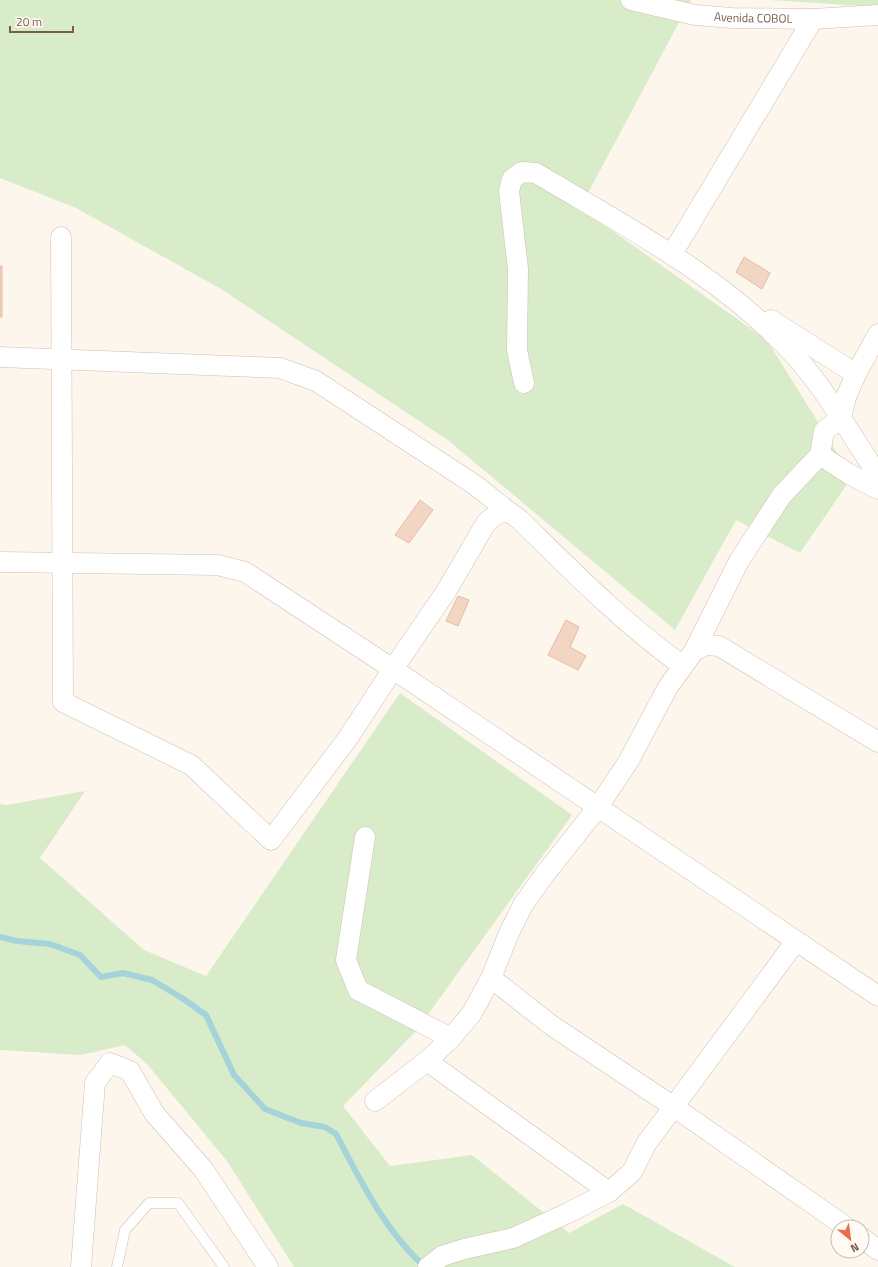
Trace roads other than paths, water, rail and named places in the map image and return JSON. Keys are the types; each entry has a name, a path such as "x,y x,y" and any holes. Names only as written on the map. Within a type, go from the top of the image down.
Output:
{"street":[{"name":"Avenida COBOL","path":"631,0 695,15 732,18 813,19 878,15"},
{"path":"672,254 813,19"},
{"path":"524,383 516,350 518,269 509,191 512,178 522,172 536,173 672,254 726,292 856,374"},
{"path":"61,237 63,702 191,765 271,840 348,738 447,590 486,523 498,513 509,512"},
{"path":"726,292 773,333 798,359 841,418 878,475"},
{"path":"375,1101 427,1061 451,1038 472,1013 491,978 509,933 523,905 544,874 598,808 628,762 668,687 688,658 739,561 782,495 820,455 824,431 841,418 846,397 856,374 878,334"},
{"path":"0,357 280,368 316,381 475,485 520,520 588,587 647,640 688,658"},
{"path":"820,455 849,474 878,489"},
{"path":"0,562 218,565 245,572 393,669 878,996"},
{"path":"688,658 706,646 719,646 878,742"},
{"path":"365,837 346,960 358,990 451,1038"},
{"path":"428,1267 442,1256 464,1249 513,1238 568,1213 609,1192 632,1172 646,1144 796,941"},
{"path":"491,978 551,1025 674,1107 835,1219"},
{"path":"427,1061 609,1192"},
{"path":"81,1267 95,1083 110,1063 130,1071 154,1113 203,1169 268,1267"}],"lane":[{"path":"117,1267 125,1230 149,1203 178,1203 224,1267"}],"waterway":[{"path":"0,937 17,941 50,944 80,955 101,977 123,973 152,980 182,998 206,1015 234,1075 265,1109 301,1123 325,1127 336,1134 364,1187 385,1221 410,1253 425,1267"}]}
